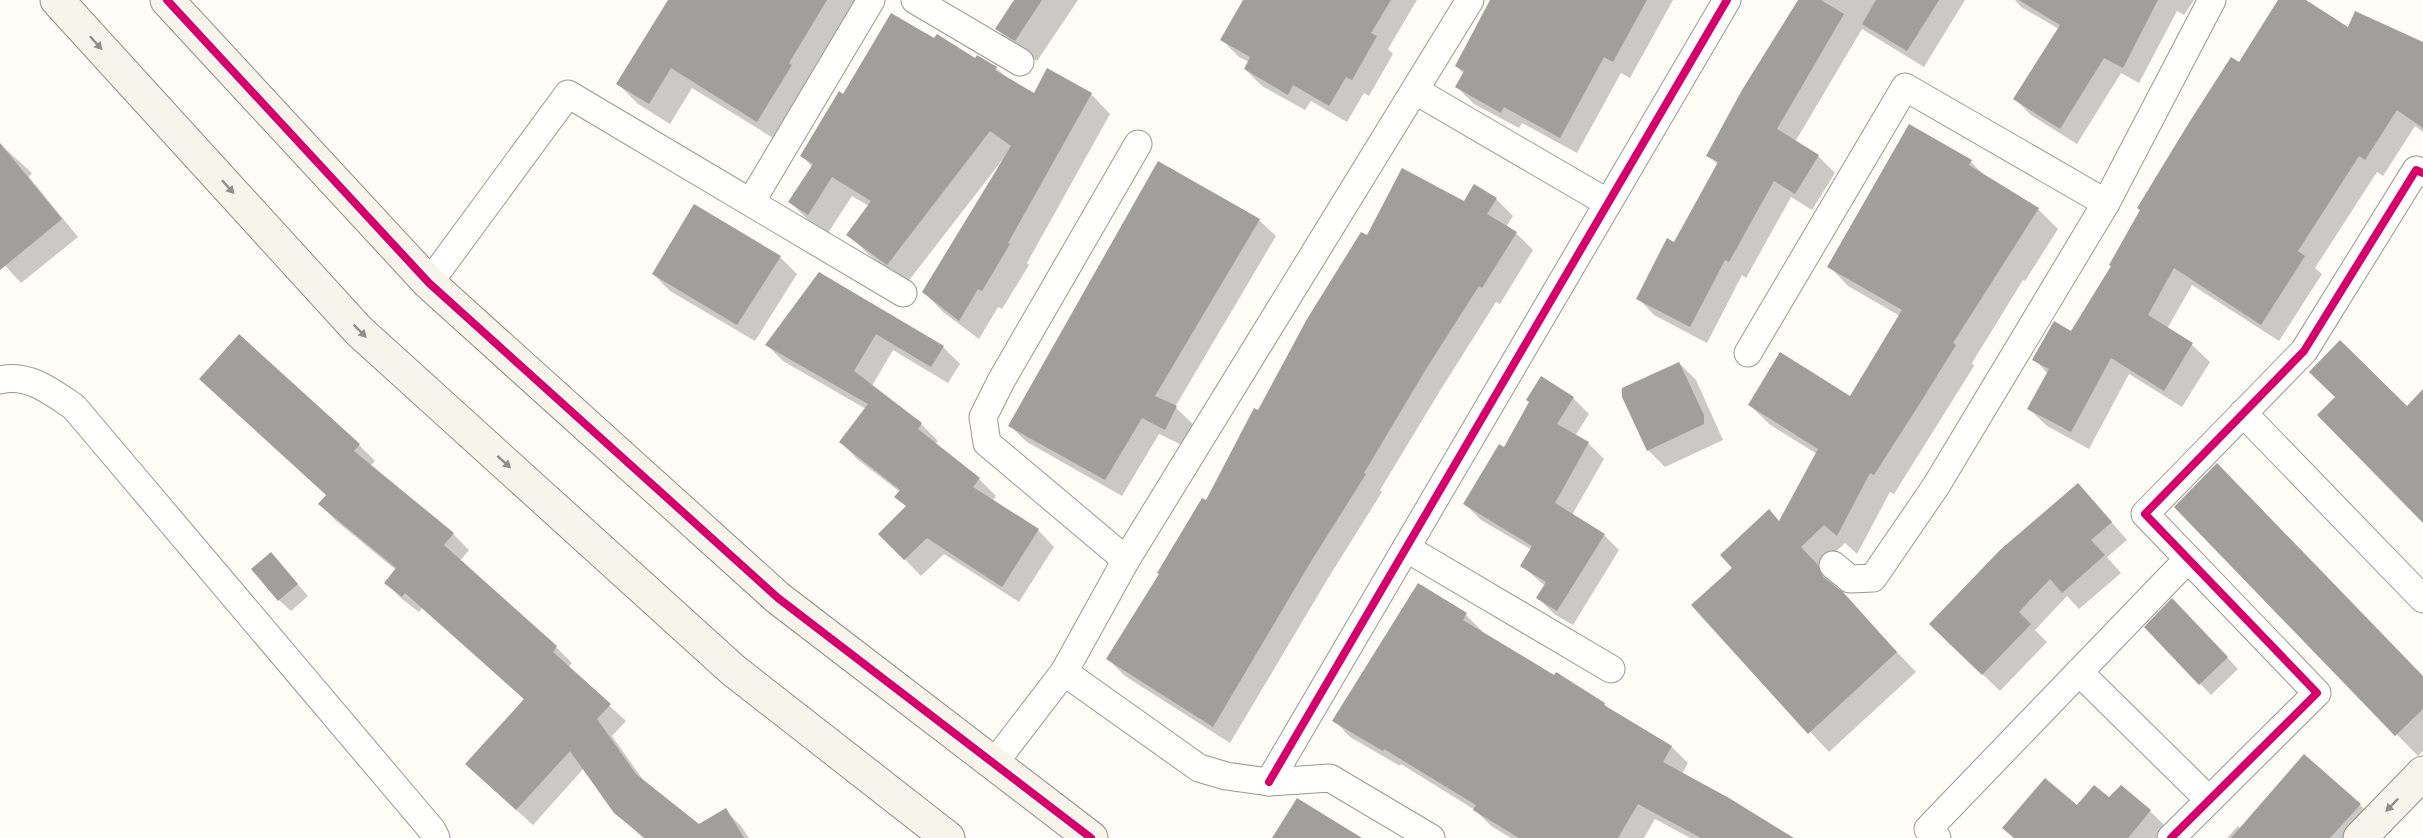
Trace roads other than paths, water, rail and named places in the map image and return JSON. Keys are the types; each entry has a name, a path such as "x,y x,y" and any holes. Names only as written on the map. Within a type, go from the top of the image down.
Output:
{"street":[{"path":"57,0 359,331 733,670 948,838"},
{"path":"167,0 429,283 778,598 995,762 1091,838"},
{"path":"751,202 871,0"},
{"path":"915,0 1020,62"},
{"path":"995,762 1064,672 1126,560 1470,0"},
{"path":"1269,782 1727,0"},
{"path":"1833,565 1850,579 1873,578 1936,486 2106,203 2212,0"},
{"path":"1748,353 1905,87 2106,203"},
{"path":"1416,91 1608,203"},
{"path":"429,283 568,94 903,293"},
{"path":"1126,560 987,443 983,417 1007,371 1138,144"},
{"path":"2171,838 2317,693 2145,514 2304,351 2416,170 2423,173"},
{"path":"0,380 10,377 42,385 74,407 432,830 436,838"},
{"path":"2243,413 2423,599"},
{"path":"1406,548 1611,669"},
{"path":"1937,838 1928,830 2188,559"},
{"path":"1064,672 1199,768 1226,777 1269,782 1330,778 1431,838"},
{"path":"2079,672 2209,800"},
{"path":"2360,838 2423,772"}]}
